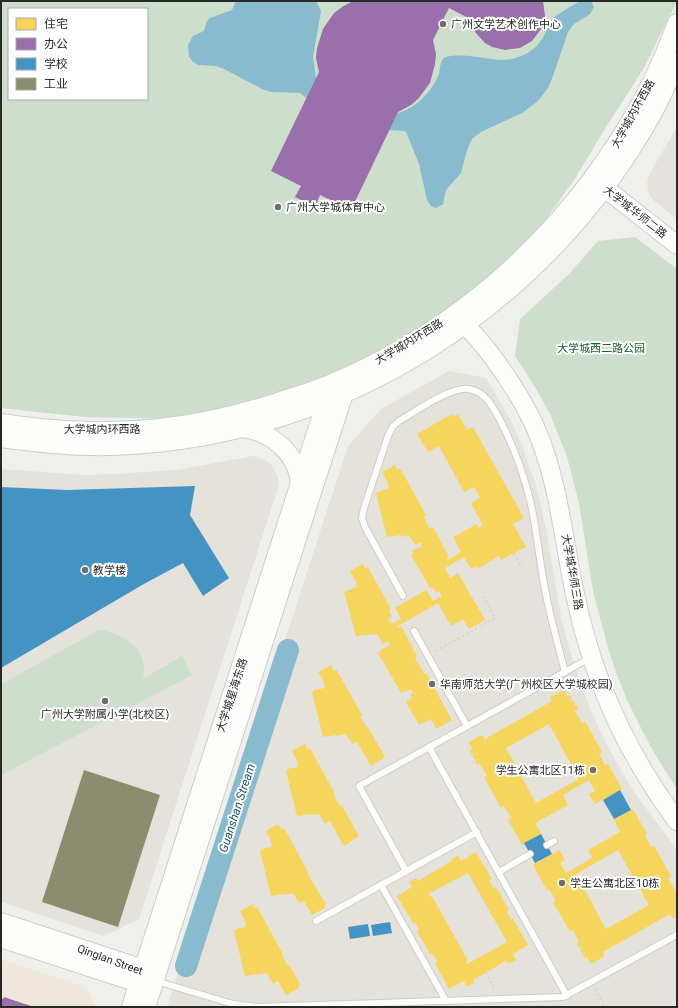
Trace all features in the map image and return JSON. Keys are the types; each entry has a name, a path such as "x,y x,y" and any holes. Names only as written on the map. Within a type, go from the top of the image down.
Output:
{"main road":[{"name":"大学城内环西路","path":"1,423 81,431 139,430 209,420 339,388 370,383 413,359 466,325 502,296 545,257 570,230 598,183 611,152 643,100 670,42 677,23"},
{"name":"大学城内环西路","path":"1,438 73,445 109,446 172,441 212,435 242,428 274,419 327,400 339,388 364,369 411,343 457,313 484,292 535,246 568,210 623,161 653,112 677,61"},
{"name":"大学城华师二路","path":"598,183 677,245"},
{"name":"大学城华师三路","path":"466,325 491,354 516,391 533,422 547,457 555,483 575,595 591,657 610,707 623,735 654,788 677,821"},
{"name":"大学城星海东路","path":"130,1007 145,978 339,388"},
{"name":"大学城星海东路","path":"146,1007 145,978 327,400"},
{"path":"242,428 257,431 266,435 285,450 297,468 300,484"},
{"name":"Qinglan Street","path":"1,922 145,978"},
{"name":"Qinglan Street","path":"1,938 145,978"}],"lane":[{"path":"403,596 365,528 362,518 388,436 393,426 399,421 451,392 463,389 474,390 485,398 494,410 508,438 522,474 531,507 549,611 565,672"},
{"path":"414,631 467,726"},
{"path":"406,871 359,786 591,657"},
{"path":"429,747 567,996"},
{"path":"316,921 477,832"},
{"path":"547,845 554,841"},
{"path":"499,872 530,854"},
{"path":"381,885 446,1001"},
{"path":"145,978 233,1004 246,1006 355,1006 446,1001 563,998 677,935"},
{"path":"501,1000 505,1007"}],"path":[{"path":"514,554 524,572"},
{"path":"428,656 495,618 483,596"},
{"path":"486,972 501,1000"},
{"path":"597,992 605,1007"}],"shaded area":[{"path":"677,127 677,219 652,199 648,191 647,183 650,173"},
{"name":"华南师范大学(广州校区大学城校园)","path":"449,371 486,378 512,423 522,445 537,489 566,637 591,711 607,745 632,789 677,850 677,1007 167,1007 180,966 190,970 293,650 283,646 348,446 381,409"},
{"name":"广州大学附属小学(北校区)","path":"253,456 259,457 271,464 278,477 278,488 139,919 104,936 1,902 1,469 84,475 115,474 177,470"},
{"path":"1,959 86,987 96,1007 1,1007"}],"green space":[{"name":"广州大学城体育中心","path":"1,1 677,1 644,68 576,177 533,238 448,315 373,360 264,407 173,419 84,417 1,408"},
{"name":"大学城西二路公园","path":"635,237 677,269 677,789 654,753 627,700 615,670 593,591 579,503 567,457 550,414 515,356 520,319 569,274 598,241"},
{"path":"99,630 107,631 122,637 135,647 140,653 143,661 143,679 182,656 192,675 1,775 1,684"}],"water":[{"path":"236,1 316,1 321,11 313,57 316,78 396,114 410,108 422,99 436,81 443,59 454,56 470,56 500,60 519,57 529,52 539,43 550,20 555,16 581,1 591,1 594,7 590,14 574,24 568,32 548,88 538,101 522,113 481,132 472,139 467,150 461,173 446,190 443,204 436,208 431,206 427,200 419,164 405,131 386,130 317,106 300,93 271,92 262,89 224,69 216,66 198,65 193,62 189,57 188,45 193,36 204,31 207,21 210,18 232,10"}],"building: 住宅":[{"path":"452,414 453,417 458,414 467,430 473,427 524,518 513,524 526,547 501,560 499,556 477,569 476,566 471,569 464,557 445,568 450,578 458,573 485,620 469,629 463,619 451,626 438,603 398,626 398,628 401,626 417,656 415,658 424,674 426,673 452,720 436,729 431,719 419,725 406,702 412,698 410,694 413,693 411,689 401,693 378,653 381,651 380,650 390,645 388,641 383,644 377,634 356,636 344,592 357,587 350,571 363,564 365,569 368,567 391,609 389,610 392,617 388,619 391,624 401,619 395,608 426,590 433,601 442,596 439,591 436,593 432,587 430,588 411,555 414,554 412,551 422,546 420,542 415,545 409,535 401,537 401,535 387,537 376,493 389,488 382,472 395,465 397,470 400,468 426,515 424,517 430,529 433,527 449,557 447,558 448,560 461,552 453,537 477,524 479,528 483,525 471,503 480,498 474,487 464,492 439,446 428,452 417,434"},
{"path":"331,665 334,671 336,669 362,715 360,716 385,757 371,766 357,742 352,744 346,734 323,737 312,692 314,690 325,688 323,680 318,672"},
{"name":"学生公寓北区11栋","path":"564,690 568,697 570,695 572,699 570,702 573,700 575,704 573,707 576,705 578,709 575,711 582,723 585,721 602,752 599,754 605,765 608,764 622,789 595,804 589,794 595,791 589,780 563,795 568,805 537,822 536,824 541,834 522,845 508,820 511,818 504,806 501,808 484,777 487,776 480,764 477,765 475,761 478,759 475,760 472,756 475,754 472,755 470,751 472,749 469,742 482,735 485,739 552,701 550,697","holes":["549,724 579,779 536,803 506,748"]},
{"path":"305,744 308,750 310,748 335,794 334,795 337,801 341,807 342,806 359,836 344,846 330,821 325,824 319,814 297,816 286,771 288,771 287,769 298,767 292,751"},
{"name":"学生公寓北区10栋","path":"633,809 647,834 645,835 651,847 654,846 671,876 668,878 675,890 677,888 677,917 673,919 670,914 603,952 605,956 591,964 587,957 585,959 582,954 585,953 582,953 580,949 582,948 581,946 579,948 577,944 579,942 573,930 570,932 553,902 556,900 549,889 547,890 533,865 559,850 565,860 560,863 566,873 592,858 588,850 620,832 614,819","holes":["618,850 649,905 606,929 576,874"]},
{"path":"278,824 282,830 284,828 309,874 308,875 326,904 324,906 325,908 312,915 304,901 299,903 293,893 271,896 260,851 262,850 261,849 272,847 266,831"},
{"path":"476,852 492,879 489,880 494,888 496,887 509,910 507,912 511,920 513,919 528,945 513,954 516,960 508,964 506,961 473,980 474,983 467,987 464,981 449,989 435,963 437,961 432,953 430,954 417,931 419,930 415,922 413,923 397,896 412,887 409,882 416,878 418,881 452,861 451,859 458,855 461,861","holes":["468,873 507,942 467,964 466,962 468,961 432,896 430,897 428,894"]},
{"path":"253,904 255,908 257,907 283,954 282,955 300,984 298,986 299,988 286,995 278,981 273,984 267,973 245,976 234,931 236,929 246,927 240,911"}],"building: 办公":[{"path":"353,1 543,1 545,16 541,29 532,41 520,48 505,50 492,47 485,43 475,32 470,19 449,8 433,40 436,54 430,83 418,99 411,105 398,112 351,210 320,195 315,207 295,197 301,186 271,171 319,72 316,58 317,48 323,29 334,13"},
{"path":"4,997 34,1007 1,1007 1,998 3,999"}],"building: 学校":[{"name":"教学楼","path":"195,486 190,515 229,578 203,596 183,563 142,585 1,668 1,487 67,490"},
{"path":"620,790 631,810 614,819 603,800"},
{"path":"541,834 552,854 535,863 524,843"},
{"path":"390,922 392,933 373,936 371,925"},
{"path":"368,924 370,936 350,939 348,927"}],"building: 工业":[{"path":"84,770 160,795 118,927 42,902"}],"waterway":[{"name":"Guanshan Stream","path":"186,966 288,650"}],"place":[{"name":"广州文学艺术创作中心","path":"443,24"},
{"name":"广州大学城体育中心","path":"278,207"},
{"name":"教学楼","path":"85,570"},
{"name":"华南师范大学(广州校区大学城校园)","path":"432,684"},
{"name":"广州大学附属小学(北校区)","path":"105,701"},
{"name":"学生公寓北区11栋","path":"593,770"},
{"name":"学生公寓北区10栋","path":"562,883"}]}
